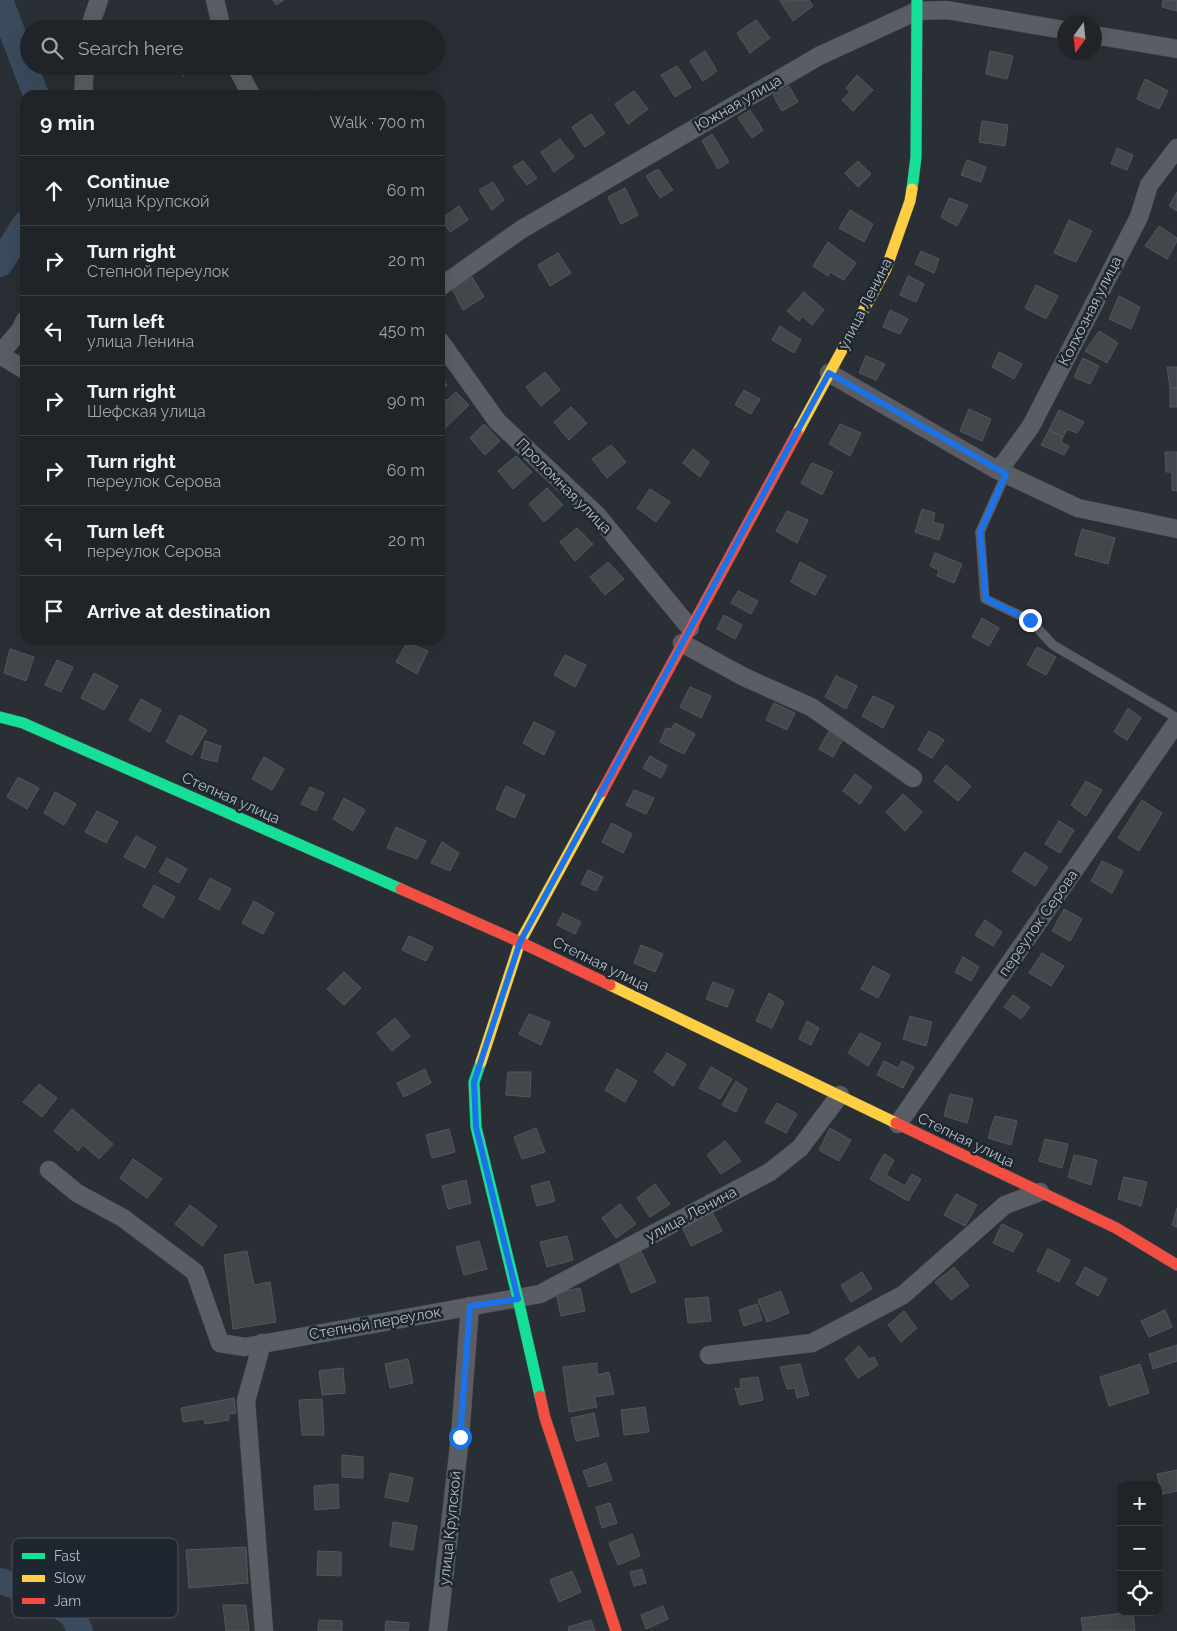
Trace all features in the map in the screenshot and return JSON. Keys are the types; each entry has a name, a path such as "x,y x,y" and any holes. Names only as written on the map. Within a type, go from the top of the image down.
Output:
{"street":[{"path":"92,20 99,0"},
{"path":"215,0 220,20"},
{"name":"Южная улица","path":"445,283 522,229 819,56 917,5 1057,29"},
{"name":"улица Ленина","path":"616,1631 545,1418 476,1127 474,1082 520,942 886,269 910,201 916,157 917,5"},
{"path":"1102,36 1177,49"},
{"path":"83,90 84,75"},
{"path":"241,75 248,90"},
{"name":"Колхозная улица","path":"1001,472 1005,462 1031,426 1139,216 1149,185 1177,148"},
{"path":"20,331 0,355 20,367"},
{"name":"Проломная улица","path":"445,348 497,421 597,515 686,636 744,677 811,707 913,778"},
{"path":"829,373 1001,472 1078,508 1177,529"},
{"name":"Степная улица","path":"0,717 23,723 520,942 1116,1228 1177,1265"},
{"name":"переулок Серова","path":"898,1124 1177,722"},
{"name":"улица Ленина","path":"518,1299 540,1294 770,1172 800,1148 840,1095"},
{"name":"Степной переулок","path":"49,1170 77,1193 123,1218 194,1272 220,1343 246,1347 518,1299"},
{"path":"709,1355 812,1343 903,1295 1005,1205 1040,1192"},
{"name":"улица Крупской","path":"438,1631 460,1437 470,1306"},
{"path":"262,1343 246,1401 264,1631"}],"lane":[{"path":"1001,472 980,532 986,599 1030,620 1053,645 1177,718"}],"building":[{"path":"273,0 284,0 276,5"},
{"path":"809,0 813,6 793,21 780,1"},
{"path":"1163,0 1177,0 1177,11 1162,7"},
{"path":"756,20 770,38 750,53 737,33"},
{"path":"705,51 717,71 703,81 690,61"},
{"path":"990,51 1013,56 1007,79 986,74"},
{"path":"677,66 691,87 675,97 661,75"},
{"path":"857,75 873,90 853,111 842,100 850,92 846,88"},
{"path":"1145,79 1168,91 1159,109 1137,99"},
{"path":"789,86 798,102 782,111 773,95"},
{"path":"634,91 648,109 628,124 615,104"},
{"path":"750,110 763,130 752,138 738,118"},
{"path":"591,114 605,133 585,147 572,127"},
{"path":"982,121 1008,125 1005,146 979,142"},
{"path":"712,134 729,162 718,169 702,141"},
{"path":"560,139 574,157 554,172 541,152"},
{"path":"1117,148 1133,155 1127,170 1111,164"},
{"path":"967,160 986,167 981,182 961,175"},
{"path":"523,161 537,178 527,185 513,167"},
{"path":"858,161 871,174 858,187 845,173"},
{"path":"658,169 673,190 660,198 646,176"},
{"path":"493,182 504,200 492,210 479,190"},
{"path":"625,188 638,215 621,224 608,197"},
{"path":"1177,192 1177,211 1169,206"},
{"path":"949,198 968,205 957,226 941,217"},
{"path":"459,206 468,220 450,232 445,225 445,216"},
{"path":"850,210 873,224 864,242 839,228"},
{"path":"1069,220 1092,231 1076,262 1054,253"},
{"path":"1159,226 1177,238 1167,259 1145,246"},
{"path":"828,242 856,263 844,280 830,272 828,276 813,266"},
{"path":"921,251 939,259 934,273 915,264"},
{"path":"558,253 571,273 550,286 538,265"},
{"path":"908,276 924,284 916,302 900,295"},
{"path":"472,277 484,297 463,310 452,289"},
{"path":"1036,285 1058,296 1046,319 1025,308"},
{"path":"804,292 824,310 812,325 802,316 799,321 787,311"},
{"path":"1119,296 1140,307 1131,329 1109,319"},
{"path":"890,310 908,319 900,334 883,327"},
{"path":"780,326 801,340 794,353 772,340"},
{"path":"1099,331 1118,343 1107,363 1085,351"},
{"path":"999,352 1022,364 1014,379 992,367"},
{"path":"866,356 885,364 876,380 859,373"},
{"path":"1083,358 1099,366 1090,384 1074,377"},
{"path":"1167,367 1177,367 1177,388 1170,388"},
{"path":"545,372 560,390 541,406 526,387"},
{"path":"1170,388 1177,388 1177,407 1170,407"},
{"path":"744,390 760,399 751,414 735,405"},
{"path":"456,392 469,405 445,428 445,399 447,400"},
{"path":"571,407 587,423 569,440 554,422"},
{"path":"969,409 991,419 982,441 960,431"},
{"path":"1059,410 1084,422 1077,433 1067,429 1063,437 1049,430"},
{"path":"484,424 500,441 485,455 470,438"},
{"path":"840,424 861,433 850,456 829,444"},
{"path":"1049,430 1063,437 1061,442 1069,446 1064,455 1041,445"},
{"path":"611,445 626,462 607,478 592,459"},
{"path":"693,449 709,462 700,477 683,463"},
{"path":"1165,452 1177,452 1177,491 1172,490 1172,472 1166,472"},
{"path":"516,456 532,472 513,489 498,471"},
{"path":"812,463 833,472 822,495 801,483"},
{"path":"547,488 563,505 544,522 529,504"},
{"path":"650,489 670,502 656,522 637,508"},
{"path":"922,509 935,513 933,522 944,525 939,540 915,532"},
{"path":"787,511 808,520 797,543 776,531"},
{"path":"577,528 593,544 575,561 560,542"},
{"path":"1082,529 1115,538 1108,564 1075,555"},
{"path":"935,553 962,564 954,583 937,576 939,570 930,566"},
{"path":"608,562 624,579 605,595 590,577"},
{"path":"800,562 826,576 815,595 791,582"},
{"path":"738,591 758,601 751,614 731,603"},
{"path":"724,615 742,625 735,639 717,629"},
{"path":"982,618 999,628 989,646 972,637"},
{"path":"405,645 414,645 428,651 417,674 396,662"},
{"path":"1037,647 1056,657 1046,675 1027,665"},
{"path":"10,649 34,657 26,681 4,673"},
{"path":"565,655 586,665 575,687 554,675"},
{"path":"57,660 73,667 61,692 45,685"},
{"path":"94,673 118,686 104,710 81,698"},
{"path":"836,676 857,686 846,709 825,697"},
{"path":"690,687 711,696 701,718 680,707"},
{"path":"873,696 894,706 883,728 862,716"},
{"path":"141,699 161,710 150,732 129,720"},
{"path":"774,703 795,713 787,730 766,720"},
{"path":"1128,708 1141,718 1127,740 1114,732"},
{"path":"180,715 207,730 192,755 166,742"},
{"path":"534,722 555,732 544,755 523,743"},
{"path":"675,723 695,734 684,754 660,742 666,728 671,729"},
{"path":"829,731 842,741 833,757 819,749"},
{"path":"929,731 944,740 932,758 918,750"},
{"path":"205,741 221,746 217,762 201,758"},
{"path":"650,756 667,766 661,778 643,768"},
{"path":"264,757 284,769 272,790 252,779"},
{"path":"946,765 971,786 958,801 934,781"},
{"path":"855,774 872,787 860,804 843,791"},
{"path":"18,777 39,788 27,809 7,797"},
{"path":"1086,781 1102,790 1086,816 1071,805"},
{"path":"506,786 525,795 515,818 496,809"},
{"path":"310,787 324,793 316,811 301,804"},
{"path":"634,790 654,798 646,814 626,805"},
{"path":"55,792 76,804 64,825 44,813"},
{"path":"903,794 922,812 905,831 886,812"},
{"path":"344,798 365,810 353,831 333,819"},
{"path":"1142,800 1162,813 1139,851 1118,838"},
{"path":"97,811 118,822 106,843 85,832"},
{"path":"1059,821 1074,830 1060,853 1045,844"},
{"path":"612,823 632,834 623,853 602,842"},
{"path":"396,827 426,841 417,859 387,848"},
{"path":"136,836 156,847 145,868 124,857"},
{"path":"442,842 459,853 450,871 431,863"},
{"path":"1025,852 1048,867 1035,886 1012,871"},
{"path":"167,858 187,869 179,883 159,872"},
{"path":"1102,861 1123,871 1112,893 1091,881"},
{"path":"588,870 603,877 596,891 581,884"},
{"path":"210,878 231,889 219,910 199,899"},
{"path":"154,885 175,897 163,918 143,906"},
{"path":"254,901 274,913 263,934 242,923"},
{"path":"1064,909 1082,919 1070,941 1052,931"},
{"path":"563,913 581,922 575,934 557,925"},
{"path":"985,920 1002,932 993,946 975,935"},
{"path":"409,936 433,947 426,961 402,950"},
{"path":"641,945 663,954 655,972 634,963"},
{"path":"1042,953 1064,966 1051,986 1029,973"},
{"path":"963,957 979,967 971,981 955,972"},
{"path":"873,966 890,975 878,998 861,989"},
{"path":"344,972 361,988 344,1005 327,989"},
{"path":"713,982 734,990 727,1007 706,999"},
{"path":"769,993 784,1002 772,1028 756,1021"},
{"path":"1013,995 1030,1007 1021,1019 1004,1007"},
{"path":"529,1014 550,1022 541,1045 519,1034"},
{"path":"910,1016 932,1022 926,1046 903,1039"},
{"path":"395,1018 410,1036 392,1051 377,1033"},
{"path":"807,1021 819,1028 811,1045 799,1039"},
{"path":"860,1033 881,1044 868,1066 848,1053"},
{"path":"667,1053 686,1064 673,1086 654,1072"},
{"path":"884,1061 898,1068 902,1061 914,1067 903,1088 877,1075"},
{"path":"711,1067 732,1079 720,1099 699,1088"},
{"path":"425,1069 431,1083 404,1097 397,1083"},
{"path":"617,1069 637,1081 625,1102 605,1090"},
{"path":"508,1072 531,1072 530,1097 506,1095"},
{"path":"736,1081 747,1089 736,1112 722,1105"},
{"path":"39,1084 57,1098 42,1117 23,1102"},
{"path":"950,1094 973,1099 967,1123 944,1116"},
{"path":"777,1103 797,1114 786,1133 765,1122"},
{"path":"72,1109 113,1144 99,1159 83,1145 78,1151 54,1131"},
{"path":"995,1116 1017,1121 1011,1145 988,1138"},
{"path":"536,1128 545,1152 522,1159 514,1137"},
{"path":"830,1128 851,1140 839,1161 819,1150"},
{"path":"449,1129 455,1152 432,1158 426,1135"},
{"path":"1045,1139 1068,1144 1062,1168 1039,1161"},
{"path":"725,1141 741,1161 721,1174 707,1155"},
{"path":"884,1154 894,1160 886,1175 905,1186 912,1174 921,1179 908,1201 870,1179"},
{"path":"1074,1155 1097,1160 1091,1185 1068,1177"},
{"path":"133,1159 162,1179 147,1198 120,1178"},
{"path":"1124,1177 1147,1182 1141,1206 1118,1199"},
{"path":"466,1180 471,1203 448,1209 442,1186"},
{"path":"549,1181 555,1201 537,1206 531,1186"},
{"path":"655,1184 670,1204 650,1217 637,1198"},
{"path":"956,1194 977,1205 965,1226 944,1215"},
{"path":"620,1204 636,1224 616,1238 602,1218"},
{"path":"190,1205 217,1226 202,1246 175,1224"},
{"path":"1177,1208 1177,1227 1172,1225"},
{"path":"712,1212 722,1231 691,1246 682,1227"},
{"path":"1002,1224 1023,1234 1013,1252 993,1243"},
{"path":"567,1236 573,1260 547,1267 540,1242"},
{"path":"479,1241 487,1269 464,1275 456,1247"},
{"path":"640,1249 656,1282 631,1293 618,1259"},
{"path":"1048,1249 1070,1260 1059,1282 1037,1271"},
{"path":"247,1251 254,1285 270,1282 276,1322 233,1329 224,1255"},
{"path":"954,1267 969,1286 951,1300 935,1282"},
{"path":"1085,1267 1107,1279 1098,1296 1076,1284"},
{"path":"862,1272 872,1289 851,1302 841,1285"},
{"path":"580,1288 585,1311 561,1316 556,1293"},
{"path":"781,1291 789,1313 767,1322 758,1300"},
{"path":"708,1297 711,1321 688,1323 685,1299"},
{"path":"757,1304 762,1320 744,1326 739,1310"},
{"path":"1165,1310 1172,1327 1149,1337 1141,1321"},
{"path":"904,1311 917,1328 901,1342 888,1325"},
{"path":"1177,1345 1177,1361 1153,1369 1149,1354"},
{"path":"859,1346 869,1359 874,1357 878,1365 858,1378 845,1359"},
{"path":"408,1359 413,1383 390,1388 385,1364"},
{"path":"597,1363 597,1375 609,1372 614,1394 594,1397 597,1407 569,1412 563,1367"},
{"path":"800,1364 809,1395 797,1398 795,1388 787,1389 780,1367"},
{"path":"1140,1364 1149,1393 1109,1406 1100,1377"},
{"path":"343,1368 345,1393 322,1395 319,1371"},
{"path":"758,1377 763,1400 740,1405 735,1388 741,1389 740,1379"},
{"path":"234,1398 236,1413 229,1414 229,1420 205,1424 204,1419 183,1422 181,1408"},
{"path":"322,1399 324,1435 302,1435 299,1400"},
{"path":"645,1407 649,1432 624,1435 621,1410"},
{"path":"594,1413 599,1436 576,1441 571,1418"},
{"path":"342,1455 363,1457 363,1478 342,1477"},
{"path":"606,1463 612,1480 589,1487 583,1471"},
{"path":"1177,1470 1177,1491 1162,1494 1162,1481 1159,1481 1157,1474"},
{"path":"390,1473 413,1478 408,1502 385,1497"},
{"path":"338,1484 339,1508 315,1510 314,1486"},
{"path":"610,1503 617,1523 602,1528 596,1507"},
{"path":"393,1522 417,1526 413,1550 390,1546"},
{"path":"632,1534 640,1556 618,1565 609,1543"},
{"path":"246,1547 248,1583 189,1588 186,1550"},
{"path":"318,1551 341,1552 341,1576 317,1575"},
{"path":"642,1569 646,1583 634,1586 630,1572"},
{"path":"572,1571 581,1592 559,1602 550,1580"},
{"path":"223,1605 246,1605 249,1631 226,1631"},
{"path":"663,1606 668,1619 646,1629 641,1615"},
{"path":"1117,1614 1117,1616 1133,1616 1135,1631 1083,1631 1081,1618"},
{"path":"319,1620 342,1621 342,1631 318,1631"},
{"path":"591,1620 595,1631 569,1631 568,1627"},
{"path":"386,1621 409,1623 408,1631 385,1631"}],"waterway":[{"path":"0,0 20,53"},
{"path":"28,75 34,90"},
{"path":"0,264 20,232"},
{"path":"0,1581 12,1585"},
{"path":"74,1618 80,1631"}],"traffic: fast":[{"path":"912,189 916,157 917,0"},
{"path":"0,717 23,723 401,889"},
{"path":"481,1062 474,1082 476,1127 540,1396"}],"traffic: slow":[{"path":"797,433 886,269 910,201 912,189"},
{"path":"481,1062 520,942 602,792"},
{"path":"610,985 896,1123"}],"traffic: jam":[{"path":"602,792 797,433"},
{"path":"401,889 520,942 610,985"},
{"path":"896,1123 1116,1228 1177,1265"},
{"path":"540,1396 545,1418 616,1631"}],"route":[{"path":"460,1437 470,1306 518,1299 476,1127 474,1082 520,942 829,373 1006,474 980,532 986,599 1030,620"}]}
